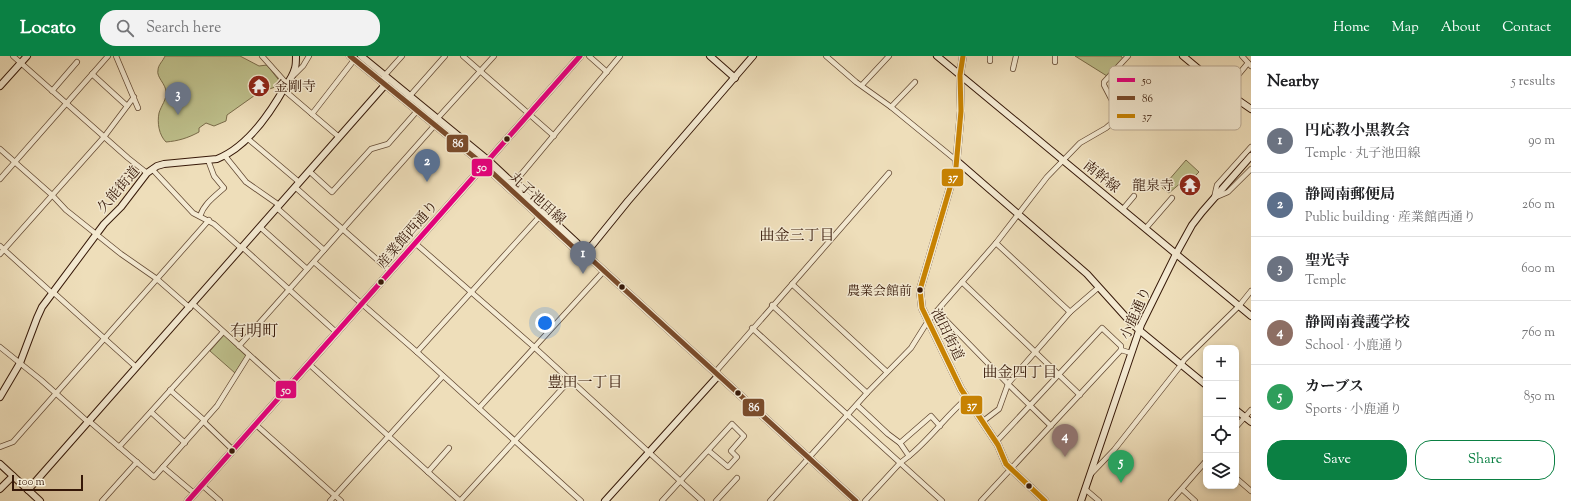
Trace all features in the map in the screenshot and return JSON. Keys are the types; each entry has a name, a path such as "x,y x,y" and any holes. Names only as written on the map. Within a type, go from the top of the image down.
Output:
{"street":[{"path":"13,56 104,137 150,171 193,213 209,220 336,332"},
{"path":"0,86 27,56"},
{"path":"0,179 108,56"},
{"path":"116,56 138,108"},
{"name":"久能街道","path":"0,397 20,363 37,318 52,292 95,234 121,207 150,171 164,164 208,160 225,156 247,138 272,110 291,79 295,68 296,56"},
{"path":"291,79 303,66 309,56"},
{"name":"丸子池田線","path":"361,56 410,96 439,117 486,163 542,214 549,217 577,243 591,259 856,501"},
{"path":"28,490 385,85 385,75 402,56"},
{"path":"406,102 445,56"},
{"path":"463,56 554,136"},
{"path":"239,346 494,56"},
{"name":"産業館西通り","path":"188,501 580,56"},
{"path":"589,56 607,72"},
{"path":"549,217 533,194 522,185 514,183 620,56"},
{"path":"710,56 735,78"},
{"path":"583,251 753,56"},
{"path":"826,56 856,82 891,107 1018,213 1086,274 1139,330 1203,382"},
{"path":"862,85 889,56"},
{"name":"南幹線","path":"937,56 1251,316"},
{"name":"池田街道","path":"963,56 960,75 961,111 957,161 920,290 921,303 928,321 967,398 996,442 1006,464 1044,501"},
{"path":"1013,69 1016,56"},
{"path":"1055,56 1055,62"},
{"path":"1182,56 1194,66"},
{"path":"1241,74 1250,64 1242,56"},
{"path":"265,57 285,87 312,114 339,137"},
{"path":"312,114 353,57"},
{"name":"丸子池田線","path":"353,57 417,111 514,183 573,247 583,251"},
{"path":"1117,66 1125,57"},
{"path":"52,91 77,62"},
{"path":"92,74 127,106"},
{"path":"1109,76 1104,82 1109,95"},
{"path":"891,107 915,82"},
{"path":"0,254 2,248 104,137 134,97"},
{"path":"1241,102 1251,109"},
{"path":"309,171 332,192 371,148 388,144 417,111"},
{"path":"770,501 867,392 911,348 928,321 996,243 1047,177 1080,143 1109,125"},
{"path":"247,138 390,272"},
{"path":"1214,198 1217,185 1251,146"},
{"path":"0,149 52,195 66,210 121,254 157,279 191,306 223,332 287,389"},
{"path":"225,156 246,182 278,206 324,250"},
{"name":"小鹿通り","path":"1081,501 1139,330 1176,254 1197,218 1251,156"},
{"path":"200,216 208,202 224,188 214,176 208,160"},
{"path":"1214,198 1228,192 1251,169"},
{"path":"605,501 717,375 718,369 752,328 889,173"},
{"path":"1123,209 1134,196"},
{"path":"1146,228 1172,198"},
{"path":"416,352 542,214"},
{"path":"0,447 13,442 209,220"},
{"path":"260,227 307,269"},
{"path":"416,243 534,347 702,501"},
{"path":"996,243 1070,312"},
{"path":"2,248 136,367"},
{"path":"314,262 479,408 581,501"},
{"path":"479,408 604,271"},
{"path":"962,282 1080,395"},
{"path":"792,284 887,372"},
{"path":"982,422 999,409 1008,384 1035,352 1070,312 1099,287"},
{"path":"1090,475 1114,450 1184,360 1239,306 1251,291"},
{"path":"772,306 867,392"},
{"path":"937,311 1051,426"},
{"path":"752,328 942,501"},
{"path":"996,442 1102,328 1121,346 1121,350"},
{"path":"119,447 223,332"},
{"path":"0,347 154,477 217,406 248,355"},
{"path":"1121,350 1131,353"},
{"path":"982,501 1121,350"},
{"path":"309,364 460,501 569,380"},
{"path":"330,501 443,376"},
{"path":"170,390 233,450"},
{"path":"865,501 900,463 940,426 967,398"},
{"path":"857,405 888,434 900,443 909,456"},
{"path":"1239,424 1251,410"},
{"path":"151,412 185,443"},
{"path":"1239,412 1251,422"},
{"path":"900,443 931,416 940,426"},
{"path":"255,424 341,501"},
{"path":"662,501 732,424 744,436 731,451 737,457 728,467 709,450"},
{"path":"428,472 449,448"},
{"path":"102,501 137,462"},
{"path":"0,464 40,501"},
{"path":"1171,501 1203,464"},
{"path":"163,467 195,494"},
{"path":"0,490 13,476"},
{"path":"716,501 737,478"},
{"path":"1239,481 1251,491"},
{"path":"202,485 220,501"},
{"path":"1085,489 1099,501"},
{"path":"1182,489 1195,501"}],"green space":[{"path":"165,56 240,56 259,66 267,65 281,83 278,86 258,93 227,115 226,121 214,126 206,123 199,128 199,132 195,134 183,139 166,142 160,132 158,121 159,113 165,100 166,89 158,75 158,70"},
{"path":"1075,56 1121,56 1123,59 1116,66 1109,66 1109,74 1107,76"},
{"path":"1186,160 1199,172 1193,178 1190,175 1169,193 1162,188"},
{"path":"224,335 246,356 235,373 210,351"}],"transit line":[{"name":"86","path":"350,56 484,165 573,247 580,249 856,501"},
{"name":"50","path":"188,501 580,56"},
{"name":"37","path":"963,56 960,75 961,111 956,167 920,290 922,308 961,389 998,445 1006,464 1045,501"}],"place":[{"name":"金剛寺","path":"259,86"},
{"name":"聖光寺","path":"178,115"},
{"name":"静岡南郵便局","path":"427,182"},
{"name":"龍泉寺","path":"1190,185"},
{"name":"円応教小黒教会","path":"583,274"},
{"name":"農業会館前","path":"920,290"},
{"name":"静岡南養護学校","path":"1065,457"},
{"name":"カーブス","path":"1121,483"}],"district":[{"name":"曲金三丁目","path":"797,235"},
{"name":"有明町","path":"254,330"},
{"name":"曲金四丁目","path":"1020,372"},
{"name":"豊田一丁目","path":"585,382"}]}
